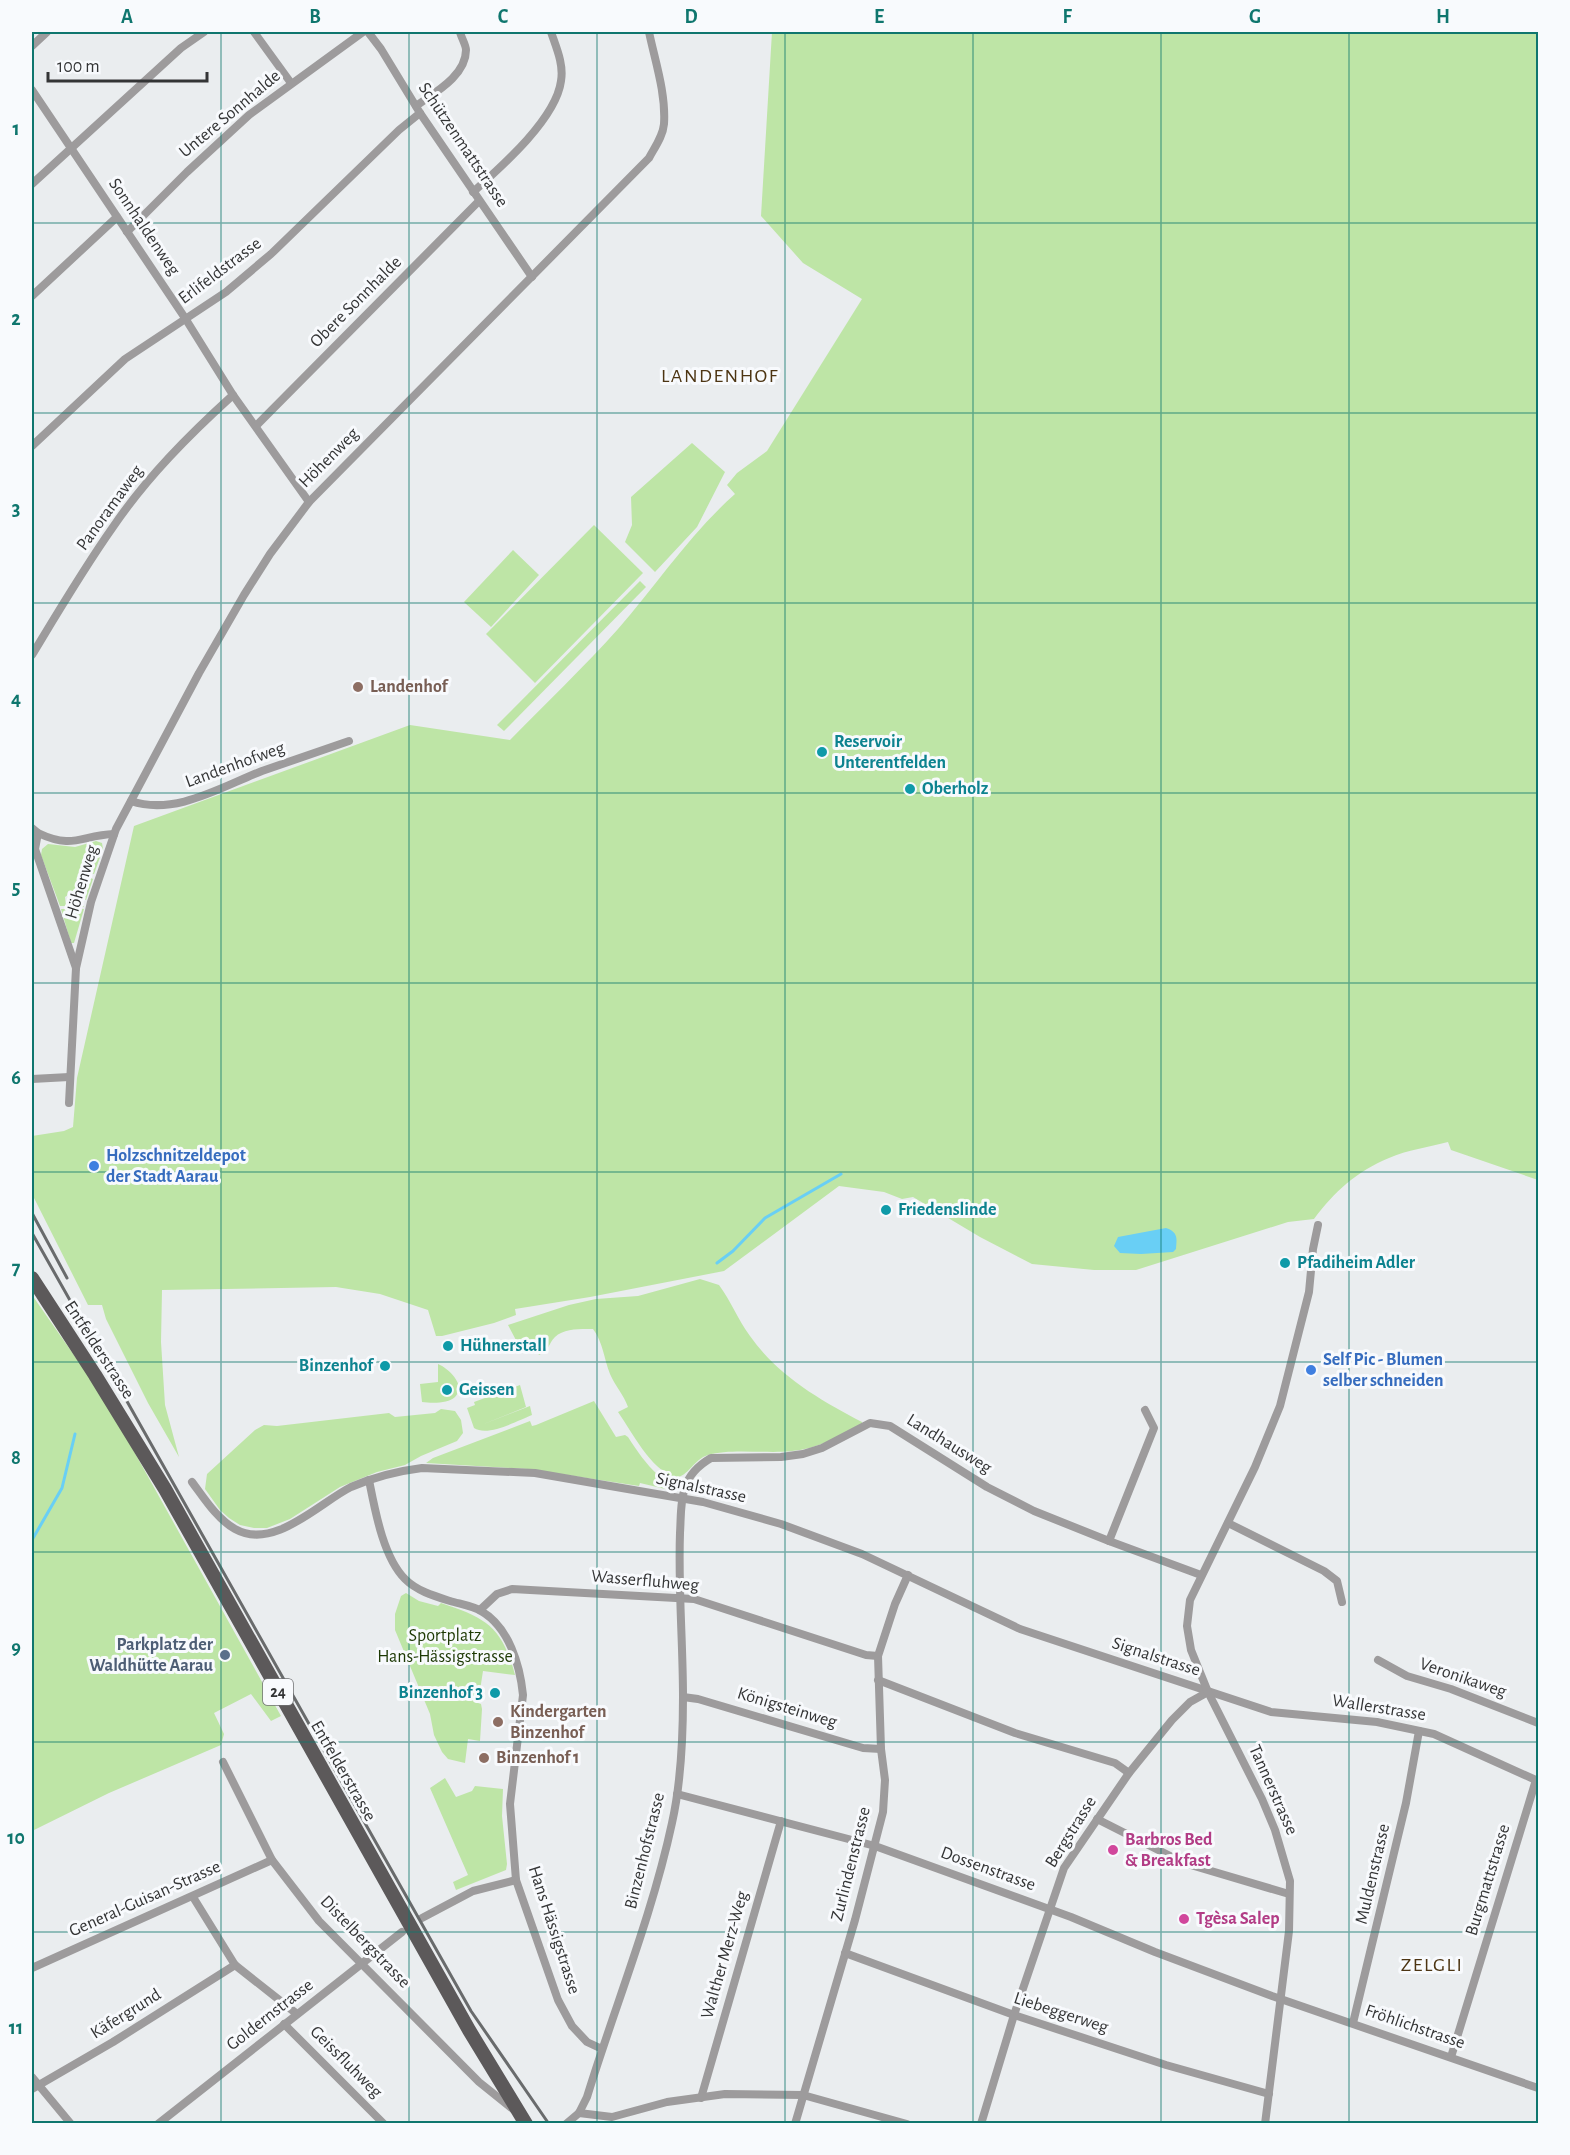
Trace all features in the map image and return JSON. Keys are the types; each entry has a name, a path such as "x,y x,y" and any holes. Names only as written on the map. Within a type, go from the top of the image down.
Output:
{"main road":[{"name":"Entfelderstrasse","path":"32,1281 95,1375 165,1490 469,2030 524,2120"}],"street":[{"path":"32,46 47,32"},
{"path":"32,184 181,48 204,32"},
{"path":"254,32 291,83"},
{"name":"Untere Sonnhalde","path":"127,232 233,129 291,83 363,32"},
{"name":"Schützenmattstrasse","path":"368,32 532,277"},
{"name":"Erlifeldstrasse","path":"32,446 125,358 226,292 270,254 459,71 466,50 460,32"},
{"path":"473,192 540,126 550,109 561,81 560,58 551,32"},
{"name":"Höhenweg","path":"76,968 91,902 114,834 213,647 270,554 309,502 649,158 661,136 664,123 661,88 649,32"},
{"name":"Sonnhaldenweg","path":"32,90 185,318 233,395 309,502"},
{"name":"Obere Sonnhalde","path":"256,426 479,201"},
{"path":"32,297 117,217"},
{"name":"Panoramaweg","path":"32,655 113,526 144,486 190,434 233,395"},
{"name":"Landenhofweg","path":"131,801 151,807 190,801 262,771 349,741"},
{"path":"69,1103 76,968 33,850 35,831 49,838 74,842 114,834"},
{"path":"32,1079 69,1077"},
{"name":"Tannerstrasse","path":"1265,2124 1289,1931 1290,1881 1275,1830 1262,1798 1208,1692 1191,1650 1187,1626 1190,1600 1255,1467 1280,1406 1309,1292 1318,1225"},
{"path":"1109,1541 1154,1428 1145,1410"},
{"name":"Landhausweg","path":"683,1499 684,1489 692,1473 711,1458 781,1457 803,1454 822,1448 870,1423 880,1424 890,1426 987,1487 1034,1511 1201,1575"},
{"name":"Signalstrasse","path":"192,1482 221,1518 234,1529 253,1534 275,1532 288,1527 331,1499 369,1480 422,1468 535,1473 683,1499 781,1524 862,1554 1020,1629 1208,1692"},
{"name":"Hans Hässigstrasse","path":"369,1480 381,1533 404,1578 430,1595 480,1610 491,1619 508,1640 522,1681 522,1715 510,1804 516,1880 558,2000 572,2026 587,2042 602,2049"},
{"name":"Binzenhofstrasse","path":"566,2124 579,2113 586,2097 650,1904 672,1823 677,1794 683,1697 679,1597 683,1499"},
{"path":"1228,1523 1324,1571 1337,1581 1342,1602"},
{"name":"Zurlindenstrasse","path":"795,2124 883,1812 885,1780 881,1749 878,1656 895,1604 908,1575"},
{"name":"Wasserfluhweg","path":"480,1610 497,1594 512,1589 679,1597 694,1599 866,1655 878,1656"},
{"name":"Veronikaweg","path":"1378,1660 1407,1676 1450,1689 1539,1723"},
{"path":"878,1680 1015,1733 1115,1763 1129,1773"},
{"name":"Wallerstrasse","path":"1208,1692 1271,1712 1377,1722 1434,1734 1538,1781"},
{"name":"Bergstrasse","path":"981,2124 1014,2015 1064,1869 1129,1773 1172,1720 1190,1702 1208,1692"},
{"name":"Königsteinweg","path":"683,1697 698,1699 863,1748 881,1749"},
{"name":"Muldenstrasse","path":"1353,2023 1406,1803 1419,1731"},
{"name":"Distelbergstrasse","path":"223,1762 272,1860 319,1921 479,2082 524,2120"},
{"name":"Burgmattstrasse","path":"1451,2057 1538,1781"},
{"name":"Dossenstrasse","path":"677,1794 875,1846 1049,1909 1155,1952 1280,1998"},
{"path":"1097,1819 1184,1863 1289,1894"},
{"name":"Walther Merz-Weg","path":"701,2098 781,1821"},
{"name":"General-Guisan-Strasse","path":"32,1968 272,1860"},
{"path":"422,1918 473,1892 516,1880"},
{"name":"Geissfluhweg","path":"193,1897 235,1965 297,2014"},
{"name":"Goldernstrasse","path":"158,2124 402,1932"},
{"name":"Liebeggerweg","path":"845,1953 1014,2015 1166,2065 1269,2094"},
{"name":"Käfergrund","path":"35,2087 113,2042 235,1965"},
{"name":"Fröhlichstrasse","path":"1280,1998 1539,2088"},
{"name":"Geissfluhweg","path":"284,2024 384,2124"},
{"path":"32,2077 35,2087 71,2124"},
{"path":"579,2113 612,2117 667,2102 725,2094 803,2095 907,2124"}],"green space":[{"path":"772,32 1538,32 1538,1180 1451,1150 1448,1142 1396,1155 1377,1163 1338,1191 1314,1219 1288,1222 1136,1270 1094,1270 1032,1264 980,1237 913,1197 902,1199 884,1192 839,1186 724,1271 515,1309 516,1315 442,1336 436,1336 428,1310 380,1294 336,1287 162,1290 161,1342 165,1405 179,1457 148,1403 106,1319 102,1305 88,1305 32,1194 32,1136 64,1131 73,1127 77,1078 134,826 410,725 510,740 605,643 689,542 735,494 727,485 737,473 767,451 862,299 803,263 761,216"},
{"path":"692,443 725,472 697,527 655,572 625,542 632,525 631,497"},
{"path":"594,525 643,573 535,683 486,634"},
{"path":"513,550 539,575 491,627 464,602"},
{"path":"640,581 646,587 504,731 497,725"},
{"path":"96,841 102,843 103,849 94,874 91,873 89,877 93,879 86,900 83,899 81,903 84,907 74,907 72,897 68,895 65,897 66,906 60,906 41,855 42,849 48,844 75,847"},
{"path":"61,909 68,909 70,913 73,910 84,909 74,943 71,943"},
{"path":"700,1279 719,1285 746,1330 773,1363 801,1386 862,1422 862,1425 828,1441 801,1450 727,1452 708,1455 680,1477 675,1478 657,1466 650,1458 618,1412 628,1407 614,1383 593,1329 563,1332 539,1355 532,1339 518,1344 508,1325 569,1305 596,1299 638,1296"},
{"path":"32,1295 106,1401 281,1716 271,1721 251,1694 214,1713 224,1734 221,1745 109,1793 32,1831"},
{"path":"438,1364 447,1369 458,1382 458,1392 448,1401 422,1402 420,1384 438,1382"},
{"path":"520,1385 526,1407 481,1425 530,1406 532,1415 487,1431 474,1428 467,1408 475,1405 474,1402"},
{"path":"594,1401 616,1437 625,1435 628,1437 646,1462 670,1484 674,1491 640,1483 639,1486 528,1469 426,1463 433,1458 530,1421 532,1426 536,1425"},
{"path":"441,1409 455,1411 461,1420 463,1433 457,1441 405,1465 377,1472 340,1487 290,1519 267,1528 240,1525 220,1510 205,1489 207,1474 255,1430 264,1425 277,1426 389,1413 395,1417 435,1413"},
{"name":"Sportplatz Hans-Hässigstrasse","path":"406,1593 419,1601 438,1606 441,1603 481,1619 498,1635 510,1658 515,1675 483,1671 478,1703 481,1704 482,1709 480,1741 468,1739 465,1763 448,1759 442,1752 434,1735 430,1714 395,1630 395,1614 401,1596"},
{"path":"445,1778 456,1797 472,1791 475,1786 503,1789 502,1816 506,1870 456,1890 453,1882 468,1875 430,1788"}],"water":[{"path":"1166,1228 1173,1231 1176,1236 1176,1249 1173,1252 1120,1253 1114,1246 1118,1237"}],"waterway":[{"path":"717,1263 733,1251 765,1218 841,1174"},
{"path":"32,1540 62,1488 75,1434"}],"railway":[{"path":"32,1213 67,1278"},
{"path":"32,1233 471,2011 549,2124"}],"place":[{"name":"Landenhof","path":"358,687"},
{"name":"Reservoir Unterentfelden","path":"822,752"},
{"name":"Oberholz","path":"910,789"},
{"name":"Holzschnitzeldepot der Stadt Aarau","path":"94,1166"},
{"name":"Friedenslinde","path":"886,1210"},
{"name":"Pfadiheim Adler","path":"1285,1263"},
{"name":"Hühnerstall","path":"448,1346"},
{"name":"Binzenhof","path":"385,1366"},
{"name":"Self Pic - Blumen selber schneiden","path":"1311,1370"},
{"name":"Geissen","path":"447,1390"},
{"name":"Parkplatz der Waldhütte Aarau","path":"225,1655"},
{"name":"Binzenhof 3","path":"495,1693"},
{"name":"Kindergarten Binzenhof","path":"498,1722"},
{"name":"Binzenhof 1","path":"484,1758"},
{"name":"Barbros Bed & Breakfast","path":"1113,1850"},
{"name":"Tgèsa Salep","path":"1184,1919"}],"district":[{"name":"LANDENHOF","path":"720,376"},
{"name":"ZELGLI","path":"1432,1965"}]}
